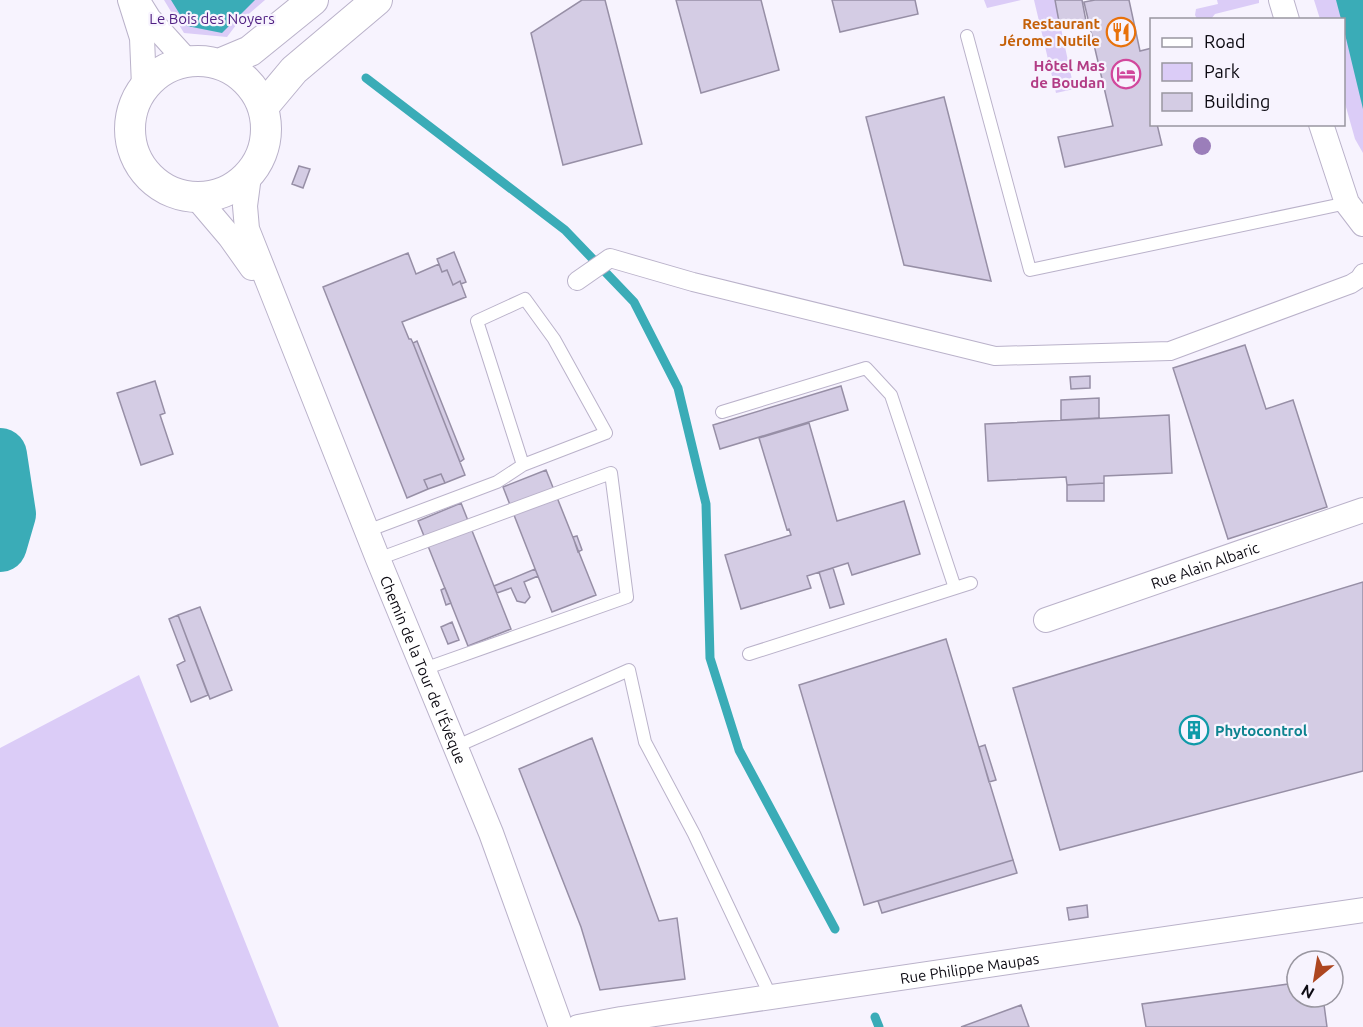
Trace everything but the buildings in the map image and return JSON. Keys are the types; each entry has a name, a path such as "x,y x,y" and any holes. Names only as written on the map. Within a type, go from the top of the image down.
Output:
{"street":[{"path":"130,0 142,38 144,86"},
{"path":"137,0 148,19 187,61"},
{"path":"219,64 249,51 313,0"},
{"path":"263,107 294,70 377,0"},
{"path":"1281,0 1286,18"},
{"path":"204,60 219,64 234,70 247,80 263,107 267,131 262,155 249,176 225,192 196,198 169,191 147,175 135,156 129,134 132,109 144,86 163,69 187,61 204,60"},
{"path":"1322,126 1347,203 1363,224"},
{"name":"Chemin de la Tour de l'Évêque","path":"249,176 245,206 247,229 378,559 491,833 561,1027"},
{"name":"Chemin de la Tour de l'Évêque","path":"196,198 248,261 281,315"},
{"path":"577,281 610,258 693,282 994,356 1170,351 1352,284 1363,273"},
{"name":"Rue Alain Albaric","path":"1046,620 1363,510"},
{"name":"Rue Philippe Maupas","path":"578,1027 1363,910"}],"lane":[{"path":"967,36 1030,270 1347,203"},
{"path":"367,531 497,482 523,465 606,433 554,339 525,299 477,321 523,465"},
{"path":"722,412 866,368 891,395 955,588"},
{"path":"378,559 611,472 627,597 424,669"},
{"path":"749,654 970,583"},
{"path":"455,747 629,670 645,742 694,834 771,998"}],"green space":[{"name":"Le Bois des Noyers","path":"164,0 265,0 236,25 227,37 184,33"},
{"path":"984,0 1021,0 987,8"},
{"path":"1034,0 1055,0 1074,89 1056,93"},
{"path":"1217,0 1259,0 1259,3 1215,14 1212,18 1196,18 1196,9 1218,4"},
{"path":"1314,0 1363,0 1363,153 1355,139 1345,104 1345,18 1320,18"},
{"path":"139,675 279,1027 0,1027 0,748"}],"water":[{"name":"Le Bois des Noyers","path":"171,0 255,0 222,33 187,26"},
{"path":"1336,0 1363,0 1363,109 1345,34 1345,18 1341,18"}],"waterway":[{"path":"366,78 565,230 634,302 678,388 706,504 710,658 739,750 835,929"},
{"path":"0,455 9,514 0,545"},
{"path":"875,1017 879,1027"}],"place":[{"name":"Restaurant Jérome Nutile","path":"1121,32"},
{"name":"Hôtel Mas de Boudan","path":"1126,74"},
{"name":"Phytocontrol","path":"1194,730"}]}
